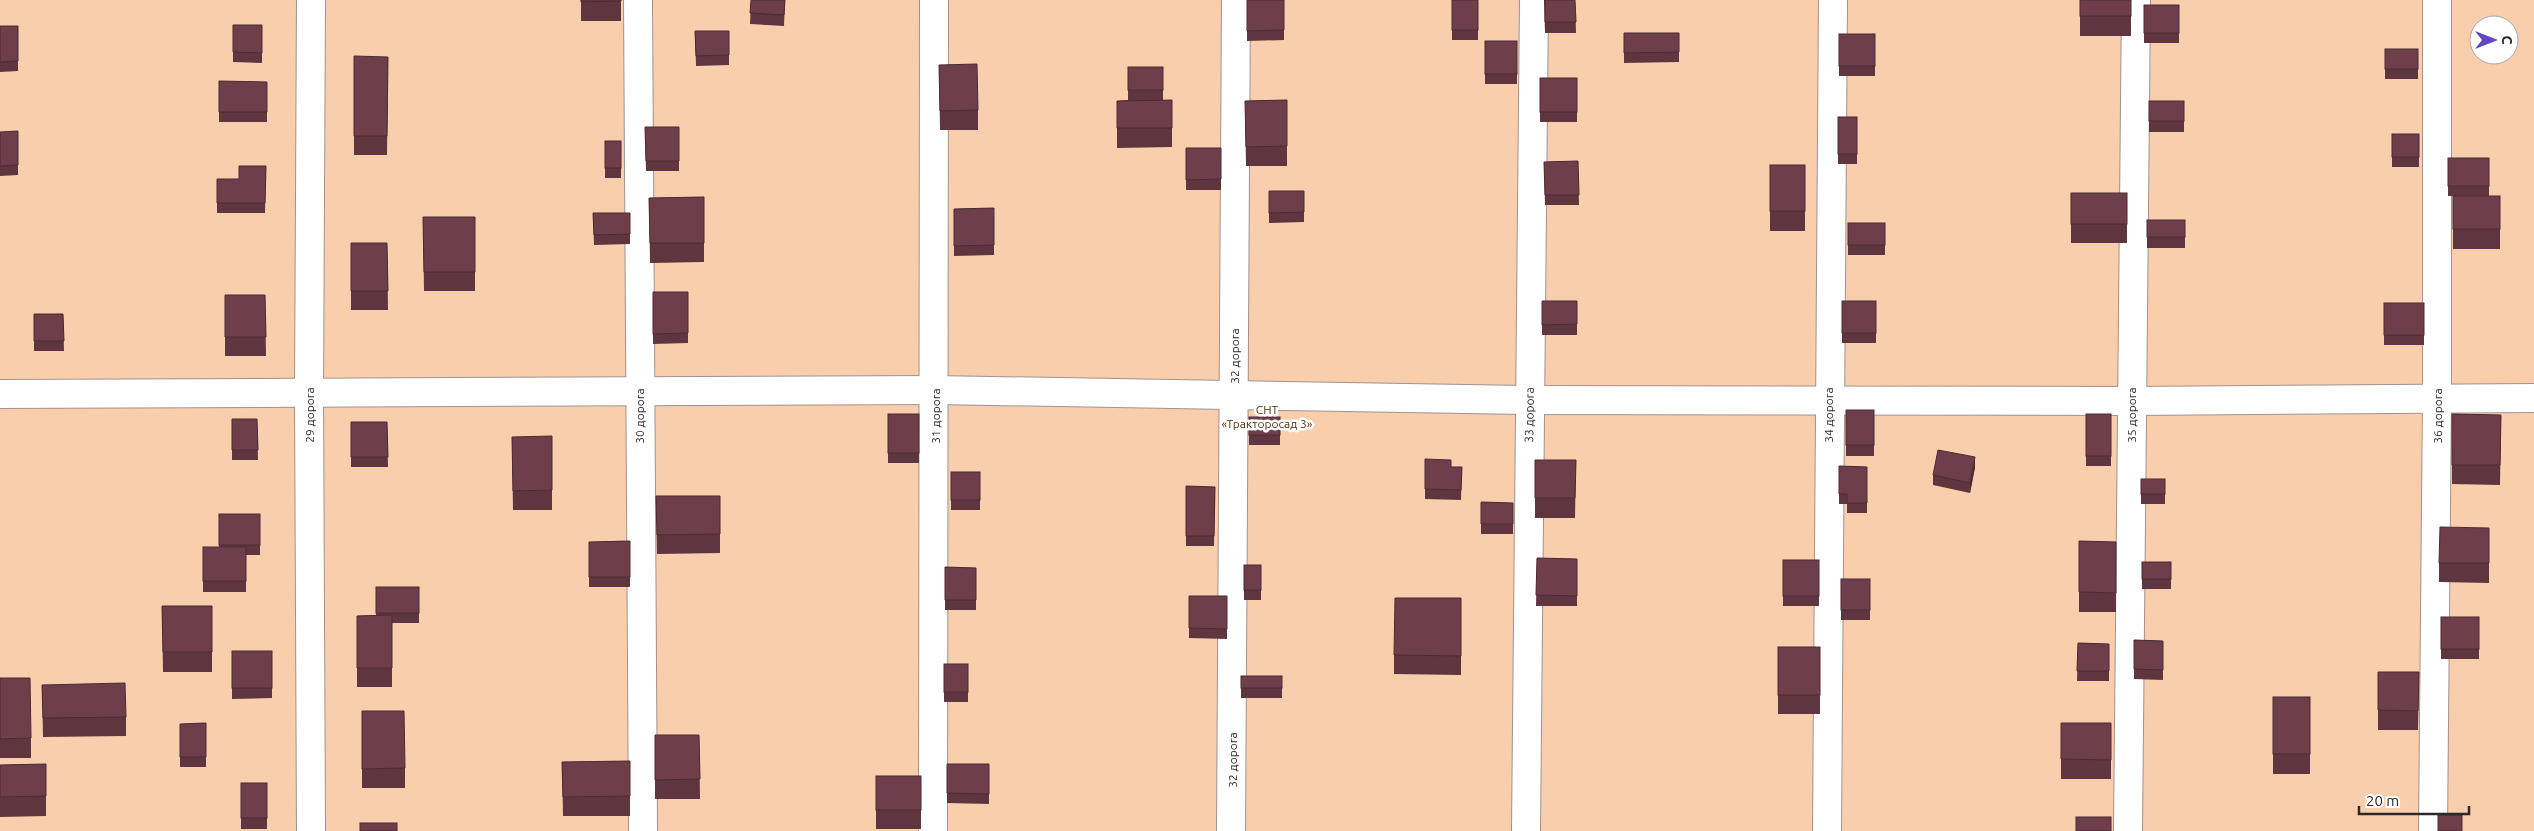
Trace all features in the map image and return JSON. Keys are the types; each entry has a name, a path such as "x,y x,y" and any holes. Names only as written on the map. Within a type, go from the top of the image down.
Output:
{"street":[{"name":"29 дорога","path":"311,0 309,393 311,831"},
{"name":"30 дорога","path":"638,0 643,831"},
{"name":"31 дорога","path":"933,831 934,0"},
{"name":"32 дорога","path":"1231,831 1236,0"},
{"name":"33 дорога","path":"1526,831 1534,0"},
{"name":"34 дорога","path":"1827,831 1828,401 1833,0"},
{"name":"35 дорога","path":"2128,831 2136,0"},
{"name":"36 дорога","path":"2433,831 2437,398 2437,0"},
{"path":"0,394 935,390 1529,400 2131,401 2534,398"}],"green space":[{"name":"СНТ «Тракторосад 3»","path":"0,0 2534,0 2534,831 0,831"}],"building":[{"path":"581,0 621,0 621,1 581,2"},
{"path":"751,0 785,0 784,15 750,13"},
{"path":"1247,0 1284,0 1284,30 1247,31"},
{"path":"1452,0 1478,0 1478,30 1452,30"},
{"path":"1545,0 1575,0 1576,22 1545,22"},
{"path":"2080,0 2131,0 2131,16 2080,16"},
{"path":"2144,5 2179,5 2179,33 2144,33"},
{"path":"233,25 262,25 262,53 233,52"},
{"path":"0,26 18,26 18,61 0,62"},
{"path":"695,31 729,31 729,55 696,56"},
{"path":"1624,33 1679,33 1679,52 1624,53"},
{"path":"1839,34 1875,34 1875,66 1839,66"},
{"path":"1485,41 1517,41 1517,74 1485,74"},
{"path":"2385,49 2418,49 2418,69 2385,69"},
{"path":"354,56 388,57 387,136 354,136"},
{"path":"977,64 978,110 940,111 939,65"},
{"path":"1128,67 1163,67 1163,90 1128,90"},
{"path":"1540,78 1577,78 1577,112 1540,112"},
{"path":"219,81 267,82 267,112 219,112"},
{"path":"1172,100 1172,128 1117,128 1117,101"},
{"path":"1287,100 1287,146 1246,147 1245,101"},
{"path":"2149,101 2184,101 2184,121 2149,121"},
{"path":"1838,117 1857,117 1857,154 1838,154"},
{"path":"645,127 679,127 679,161 646,161"},
{"path":"18,131 18,165 0,166 0,132"},
{"path":"2392,134 2419,134 2419,157 2392,157"},
{"path":"605,141 621,141 621,168 605,168"},
{"path":"1186,148 1221,148 1221,179 1186,180"},
{"path":"2448,158 2489,158 2489,186 2448,186"},
{"path":"1578,161 1579,195 1545,195 1544,162"},
{"path":"1770,165 1805,165 1805,211 1770,211"},
{"path":"239,166 266,166 265,203 217,203 217,179 239,179"},
{"path":"1269,191 1304,191 1304,212 1269,213"},
{"path":"2071,193 2127,193 2127,224 2071,224"},
{"path":"2453,196 2500,196 2500,229 2453,229"},
{"path":"704,197 704,243 650,243 649,198"},
{"path":"994,208 994,245 954,246 954,209"},
{"path":"593,213 630,213 630,234 594,235"},
{"path":"423,217 475,217 475,272 424,272"},
{"path":"2147,220 2185,220 2185,237 2147,237"},
{"path":"1848,223 1885,223 1885,245 1848,245"},
{"path":"351,243 387,243 388,291 351,291"},
{"path":"653,292 688,292 688,333 653,334"},
{"path":"225,295 265,295 266,337 225,337"},
{"path":"1542,301 1577,301 1577,324 1542,325"},
{"path":"1842,301 1876,301 1876,333 1842,333"},
{"path":"2384,303 2424,303 2424,335 2384,335"},
{"path":"34,314 63,314 64,341 34,341"},
{"path":"1846,410 1874,410 1874,445 1846,445"},
{"path":"888,414 919,414 919,453 888,453"},
{"path":"2086,414 2111,414 2111,456 2086,456"},
{"path":"2452,414 2501,415 2500,465 2452,465"},
{"path":"1249,417 1280,417 1280,435 1249,435"},
{"path":"232,419 257,419 258,450 232,450"},
{"path":"351,422 387,422 388,457 351,457"},
{"path":"552,436 552,490 513,491 512,437"},
{"path":"1938,450 1975,457 1970,483 1933,475"},
{"path":"1425,459 1451,460 1451,467 1462,467 1461,490 1425,489"},
{"path":"1535,460 1576,460 1575,498 1535,498"},
{"path":"1839,466 1867,467 1867,503 1847,503 1847,494 1839,494"},
{"path":"951,472 980,472 980,500 951,500"},
{"path":"2141,479 2165,479 2165,494 2141,494"},
{"path":"1186,486 1215,487 1214,536 1186,536"},
{"path":"656,496 720,496 720,534 657,535"},
{"path":"1481,502 1513,503 1513,524 1481,524"},
{"path":"219,514 260,514 260,545 219,545"},
{"path":"2440,527 2489,528 2489,563 2439,563"},
{"path":"630,541 630,577 589,577 589,542"},
{"path":"2079,541 2116,542 2116,593 2079,592"},
{"path":"203,547 246,547 246,581 203,581"},
{"path":"1537,558 1577,559 1577,596 1536,595"},
{"path":"1783,560 1819,560 1819,596 1783,596"},
{"path":"2142,562 2171,562 2171,579 2142,579"},
{"path":"1244,565 1261,565 1261,590 1244,590"},
{"path":"945,567 976,568 976,600 945,600"},
{"path":"1841,579 1870,579 1870,610 1841,610"},
{"path":"376,587 419,587 419,613 376,613"},
{"path":"1189,596 1227,596 1227,629 1189,628"},
{"path":"1395,598 1461,598 1461,656 1394,655"},
{"path":"162,606 212,606 212,652 163,652"},
{"path":"392,615 392,668 357,668 357,616"},
{"path":"2441,617 2479,617 2479,649 2441,649"},
{"path":"2134,640 2163,641 2163,670 2134,669"},
{"path":"2078,643 2109,644 2109,671 2077,671"},
{"path":"1778,647 1820,647 1820,695 1778,695"},
{"path":"232,651 272,651 272,688 232,688"},
{"path":"944,664 968,664 968,692 944,692"},
{"path":"2378,672 2419,672 2418,711 2378,710"},
{"path":"1241,676 1282,676 1282,688 1241,688"},
{"path":"0,678 30,678 31,738 0,739"},
{"path":"125,683 126,717 43,718 42,685"},
{"path":"2273,697 2310,697 2310,754 2273,754"},
{"path":"362,711 404,711 405,768 362,769"},
{"path":"206,723 206,757 180,757 180,724"},
{"path":"2061,723 2111,723 2111,760 2061,759"},
{"path":"655,735 699,735 700,779 655,780"},
{"path":"630,761 630,796 563,797 562,762"},
{"path":"46,764 46,796 0,797 0,765"},
{"path":"947,764 989,764 989,794 947,793"},
{"path":"876,776 921,776 921,810 876,810"},
{"path":"241,783 267,783 267,818 241,818"},
{"path":"2438,815 2462,815 2462,831 2438,831"},
{"path":"2076,817 2111,817 2111,831 2076,831"},
{"path":"360,823 397,823 397,831 360,831"}]}
